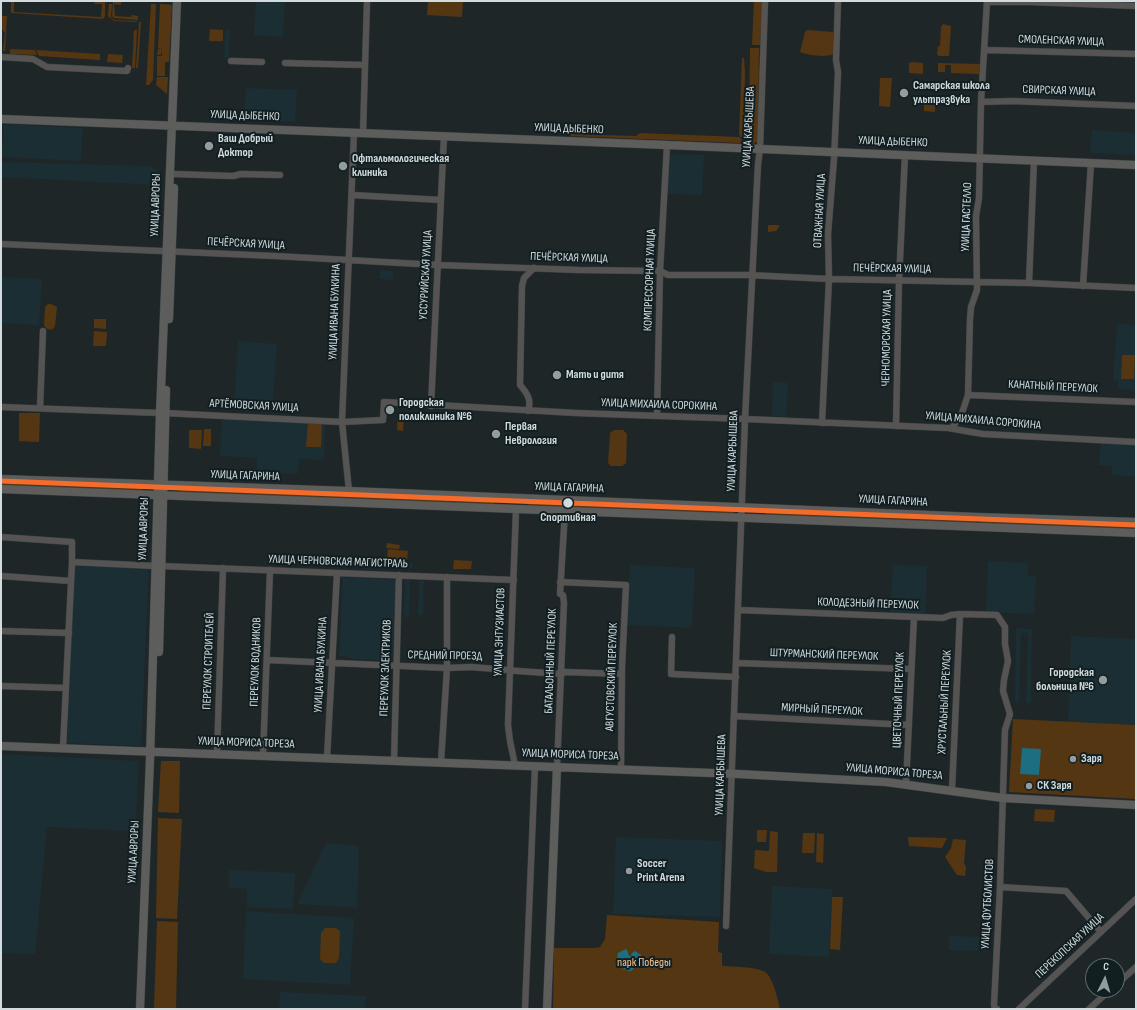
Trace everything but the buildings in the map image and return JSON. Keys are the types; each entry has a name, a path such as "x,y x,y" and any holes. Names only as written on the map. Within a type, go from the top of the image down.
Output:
{"main road":[{"name":"УЛИЦА АВРОРЫ","path":"169,251 177,1"},
{"name":"УЛИЦА АВРОРЫ","path":"145,1009 160,495 159,413 174,174 174,126 182,1"},
{"name":"УЛИЦА ДЫБЕНКО","path":"1,119 1136,165"},
{"name":"УЛИЦА ГАГАРИНА","path":"1,479 1136,522"},
{"name":"УЛИЦА ГАГАРИНА","path":"1,489 1136,533"},
{"name":"УЛИЦА ЭНТУЗИАСТОВ","path":"516,498 516,509"},
{"path":"762,508 762,518"},
{"name":"УЛИЦА МОРИСА ТОРЕЗА","path":"1,746 732,774 906,784 1003,798 1136,805"},
{"name":"УЛИЦА АВРОРЫ","path":"140,1009 153,751"},
{"path":"548,1009 557,767"}],"street":[{"path":"363,133 367,1"},
{"name":"УЛИЦА КАРБЫШЕВА","path":"726,926 745,419 760,149 765,1"},
{"name":"ОТВАЖНАЯ УЛИЦА","path":"822,423 829,279 828,234 838,72 836,60 838,1"},
{"path":"987,1 1136,6"},
{"name":"УЛИЦА ГАСТЕЛЛО","path":"952,428 962,413 968,395 971,307 977,290 976,216 979,192 981,102 987,1"},
{"name":"СМОЛЕНСКАЯ УЛИЦА","path":"984,50 1136,54"},
{"path":"1,57 33,59 47,67 127,71 128,68"},
{"path":"230,61 262,62"},
{"path":"285,63 365,65"},
{"name":"СВИРСКАЯ УЛИЦА","path":"981,102 1012,101 1136,106"},
{"name":"УЛИЦА ИВАНА БУЛКИНА","path":"349,491 342,422 354,133"},
{"name":"УССУРИЙСКАЯ УЛИЦА","path":"431,406 444,136"},
{"name":"КОМПРЕССОРНАЯ УЛИЦА","path":"657,416 660,271 667,145"},
{"name":"ЧЕРНОМОРСКАЯ УЛИЦА","path":"896,426 899,280 905,155"},
{"path":"1029,283 1034,160"},
{"path":"1083,286 1091,163"},
{"path":"174,174 233,176 241,174 280,175"},
{"path":"352,195 441,200"},
{"name":"ПЕЧЁРСКАЯ УЛИЦА","path":"1,244 438,265 660,271 668,275 752,275 829,279 1029,283 1136,288"},
{"path":"528,411 530,400 520,385 522,286 524,278 534,268"},
{"path":"40,408 43,331"},
{"name":"КАНАТНЫЙ ПЕРЕУЛОК","path":"968,395 1136,402"},
{"name":"УЛИЦА МИХАИЛА СОРОКИНА","path":"342,422 383,420 384,402 528,411 952,428 983,434 1136,442"},
{"name":"АРТЁМОВСКАЯ УЛИЦА","path":"1,407 342,422"},
{"name":"УЛИЦА ЭНТУЗИАСТОВ","path":"515,765 509,733 516,509"},
{"name":"БАТАЛЬОННЫЙ ПЕРЕУЛОК","path":"557,767 564,603 563,594 560,594 560,582 565,511"},
{"path":"1,537 72,542 63,748"},
{"name":"УЛИЦА ЧЕРНОВСКАЯ МАГИСТРАЛЬ","path":"72,562 514,580"},
{"name":"ПЕРЕУЛОК СТРОИТЕЛЕЙ","path":"217,754 224,568"},
{"name":"ПЕРЕУЛОК ВОДНИКОВ","path":"263,756 270,570"},
{"name":"УЛИЦА ИВАНА БУЛКИНА","path":"327,758 337,573"},
{"name":"ПЕРЕУЛОК ЭЛЕКТРИКОВ","path":"394,760 400,575"},
{"path":"1,576 71,582"},
{"path":"442,762 447,668 446,577"},
{"name":"АВГУСТОВСКИЙ ПЕРЕУЛОК","path":"560,582 626,585 622,674 621,769"},
{"name":"КОЛОДЕЗНЫЙ ПЕРЕУЛОК","path":"738,610 946,618 951,615 960,614 997,615"},
{"name":"ХРУСТАЛЬНЫЙ ПЕРЕУЛОК","path":"952,790 960,614"},
{"name":"УЛИЦА ФУТБОЛИСТОВ","path":"997,615 1005,627 1005,644 1008,664 1004,680 1004,693 1010,714 1005,730 1000,887 994,1005 995,1009 997,1009"},
{"name":"ЦВЕТОЧНЫЙ ПЕРЕУЛОК","path":"906,784 910,669 914,617"},
{"path":"1,631 69,634"},
{"path":"672,637 671,674 736,677"},
{"name":"СРЕДНИЙ ПРОЕЗД","path":"267,660 447,668 471,667 518,672 561,674 565,672 622,674"},
{"name":"ШТУРМАНСКИЙ ПЕРЕУЛОК","path":"736,663 910,669"},
{"path":"1,686 66,688"},
{"name":"МИРНЫЙ ПЕРЕУЛОК","path":"734,716 909,725"},
{"path":"525,1009 535,766"},
{"path":"1000,887 1066,891 1101,932"},
{"name":"ПЕРЕКОПСКАЯ УЛИЦА","path":"1019,1009 1136,899"},
{"path":"1125,977 1136,967"},
{"path":"1089,1009 1101,998"}],"shaded area":[{"path":"256,1 285,1 283,37 254,35"},
{"path":"225,30 230,30 229,57 224,57"},
{"path":"246,88 297,90 295,122 244,119"},
{"path":"4,124 83,128 81,161 2,157"},
{"path":"1092,130 1136,133 1136,155 1090,153"},
{"path":"668,154 704,155 702,195 666,194"},
{"path":"2,162 150,166 158,171 157,185 2,177"},
{"path":"380,270 393,271 393,280 379,279"},
{"path":"1,277 42,279 39,325 1,323"},
{"path":"1117,324 1136,325 1136,390 1118,389 1118,381 1113,380"},
{"path":"238,341 277,344 272,412 234,410"},
{"path":"773,382 788,383 786,417 772,416"},
{"path":"222,418 325,423 324,460 299,459 298,474 257,473 257,458 220,456"},
{"path":"1101,442 1136,444 1136,477 1111,475 1112,466 1099,465"},
{"path":"988,561 1028,563 1028,576 1036,576 1034,614 986,612"},
{"path":"389,562 413,563 413,568 389,567"},
{"path":"74,565 149,569 141,746 67,743"},
{"path":"630,565 695,568 692,628 627,625"},
{"path":"893,565 927,566 925,615 890,613"},
{"path":"343,577 397,580 392,661 347,658 347,656 339,656"},
{"path":"405,578 410,578 409,617 404,617"},
{"path":"419,581 424,581 423,615 418,615"},
{"name":"Городская больница №6","path":"1136,610 1136,725 1068,722 1071,636 1135,639"},
{"path":"1016,628 1032,629 1031,703 1026,703 1028,633 1021,633 1019,703 1015,703"},
{"path":"1,754 139,761 135,831 47,827 35,954 1,953"},
{"path":"616,837 722,841 720,917 613,914"},
{"path":"326,843 359,846 357,908 297,904"},
{"path":"229,870 295,873 293,909 247,907 247,889 229,888"},
{"path":"772,886 832,889 829,957 769,954"},
{"path":"246,911 354,918 350,985 243,979"},
{"path":"949,936 985,937 985,951 949,950"},
{"path":"280,992 366,996 365,1009 279,1009"}],"green space":[{"path":"11,1 14,1 14,12 101,17 102,4 94,4 95,2 105,2 105,16 103,19 11,13"},
{"path":"113,1 121,2 121,5 114,4 115,16 138,16 138,20 114,18 112,16"},
{"path":"428,1 463,1 462,17 427,15"},
{"path":"754,1 763,1 760,45 752,45"},
{"path":"109,4 112,4 111,17 114,20 137,22 114,21 108,16"},
{"path":"151,4 156,4 153,80 149,85 146,85"},
{"path":"160,4 172,5 169,62 165,62 165,76 157,76 157,56 162,56 162,49 161,55 157,55 158,49 161,49 158,48"},
{"path":"1,16 7,16 5,51 3,51 5,33 1,28"},
{"path":"139,22 141,22 138,68 136,68"},
{"path":"943,24 951,26 949,56 939,56 937,54 938,46 940,46 941,27"},
{"path":"210,29 223,30 223,41 209,41"},
{"path":"134,30 137,30 135,68 132,68"},
{"path":"807,30 833,32 833,54 816,56 800,52 805,32"},
{"path":"750,48 759,48 758,134 757,142 753,144 749,135"},
{"path":"10,49 35,50 37,55 10,54"},
{"path":"36,50 100,54 100,60 39,56"},
{"path":"108,54 123,55 122,63 107,62"},
{"path":"742,58 744,58 745,71 744,136 741,138 739,134"},
{"path":"909,63 923,63 923,74 909,73"},
{"path":"938,63 980,64 979,74 951,73 951,65 945,65 945,72 938,72"},
{"path":"157,77 168,77 167,94 156,85"},
{"path":"880,78 892,78 890,107 879,106"},
{"path":"924,101 935,102 935,112 924,111"},
{"path":"640,133 739,137 742,140 740,143 571,136 570,134 636,136"},
{"path":"768,225 779,225 779,227 776,231 768,232"},
{"path":"48,304 57,307 55,326 51,330 47,329 44,325 45,307"},
{"path":"94,319 106,319 106,329 94,328"},
{"path":"94,331 107,332 106,346 93,346"},
{"path":"1122,355 1135,355 1134,379 1121,379"},
{"path":"400,412 404,412 403,431 397,430 398,414"},
{"path":"19,413 40,413 39,442 19,441"},
{"path":"308,423 322,424 321,447 306,447"},
{"path":"204,429 211,429 211,446 203,446"},
{"path":"189,430 202,430 201,449 189,448"},
{"path":"614,430 623,430 627,434 626,463 622,466 611,466 608,463 610,433"},
{"path":"1,482 143,489 142,491 1,485"},
{"path":"181,489 495,502 494,504 181,493"},
{"path":"529,503 734,511 735,513 527,505"},
{"path":"766,512 975,520 975,523 766,515"},
{"path":"981,520 1136,526 1136,529 980,523"},
{"path":"387,543 400,545 399,549 386,548"},
{"path":"388,549 408,551 407,560 387,558"},
{"path":"454,560 472,561 471,569 453,569"},
{"name":"Заря","path":"1013,719 1136,725 1136,799 1009,792"},
{"path":"161,761 180,761 179,813 158,812"},
{"path":"1035,809 1055,810 1054,822 1034,821"},
{"path":"158,818 182,819 177,919 156,918"},
{"path":"757,830 767,830 766,842 757,842"},
{"path":"770,831 778,832 777,872 766,872 754,868 755,850 769,851"},
{"path":"803,833 815,833 814,853 802,853"},
{"path":"817,833 824,834 823,863 816,862"},
{"path":"908,837 947,838 942,848 909,846"},
{"path":"953,839 966,840 964,863 966,867 965,876 957,875 945,857 951,848"},
{"path":"832,897 843,897 840,950 830,949"},
{"name":"парк Победы","path":"607,915 719,922 718,952 722,953 722,966 750,968 765,972 773,984 780,1009 553,1009 554,948 600,947 605,939"},
{"path":"157,921 178,922 176,1009 154,1009"},
{"path":"325,928 336,928 340,931 339,958 336,963 324,963 320,959 321,933"}],"water":[{"path":"1022,748 1041,749 1039,775 1020,774"},
{"path":"626,949 629,956 631,956 635,951 641,955 637,965 631,971 628,971 622,967 618,962 618,953"}],"transit line":[{"path":"1,481 1136,525"}],"place":[{"name":"Самарская школа ультразвука","path":"904,93"},
{"name":"Ваш Добрый Доктор","path":"209,146"},
{"name":"Офтальмологическая клиника","path":"343,166"},
{"name":"Мать и дитя","path":"557,375"},
{"name":"Городская поликлиника №6","path":"390,410"},
{"name":"Первая Неврология","path":"496,434"},
{"name":"Спортивная","path":"568,503"},
{"name":"Городская больница №6","path":"1103,680"},
{"name":"Заря","path":"1073,759"},
{"name":"СК Заря","path":"1029,786"},
{"name":"Soccer Print Arena","path":"629,871"}]}
